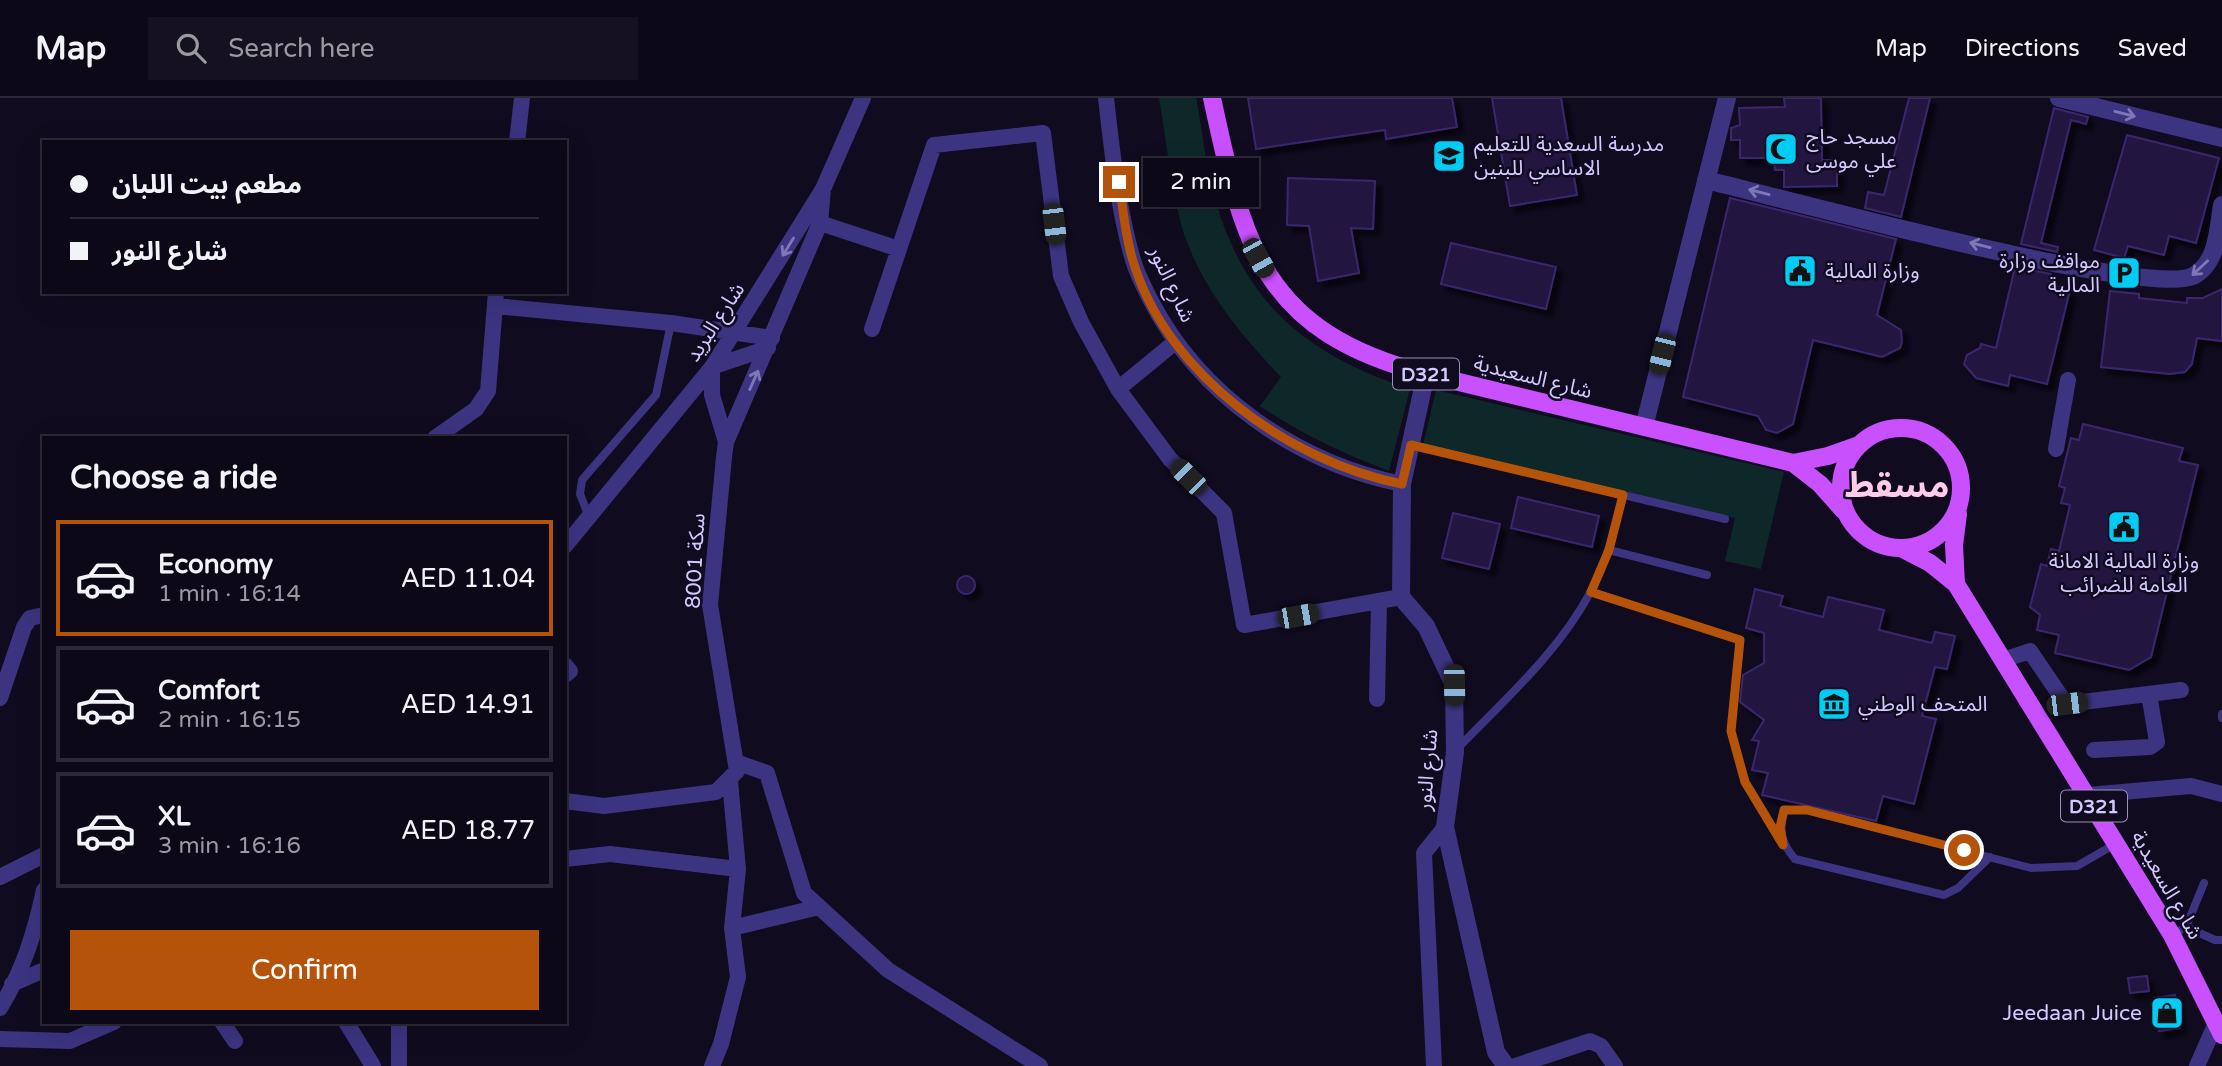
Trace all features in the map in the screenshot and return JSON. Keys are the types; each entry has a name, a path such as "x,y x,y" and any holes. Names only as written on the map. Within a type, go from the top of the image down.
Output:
{"main road":[{"name":"شارع السعيدية","path":"1212,98 1239,215 1265,271 1303,315 1328,335 1388,364 1793,463 1820,484 1845,513"},
{"name":"D321","path":"1858,445 1886,430 1914,430 1927,434 1939,442 1953,459 1960,480 1959,502"},
{"name":"شارع السعيدية","path":"1793,463 1828,456 1858,445"},
{"path":"1845,513 1840,489 1841,477 1858,445"},
{"name":"شارع السعيدية","path":"1956,584 1954,545 1959,502"},
{"path":"1900,548 1920,545 1938,535 1952,521 1959,502"},
{"name":"D321","path":"1845,513 1868,539 1900,548"},
{"name":"شارع السعيدية","path":"1900,548 1930,563 1956,584 2117,843 2179,931 2219,1029"}],"street":[{"path":"517,140 522,98"},
{"name":"شارع البريد","path":"567,544 712,367 823,188 863,98"},
{"name":"شارع النور","path":"1106,98 1133,262 1174,342 1241,410 1280,436 1320,458 1372,478 1402,484"},
{"path":"1644,427 1727,98"},
{"path":"2059,98 2222,138"},
{"path":"872,329 934,145 1043,133 1061,276 1081,321 1118,389 1170,459 1224,513 1244,625 1401,597 1402,484 1426,374"},
{"path":"1706,180 2078,269 2177,280 2193,276 2207,265 2214,250 2222,205"},
{"name":"سكة 8001","path":"730,780 737,771 736,762 710,605 726,442 820,223 823,188"},
{"path":"820,223 899,249"},
{"path":"438,436 476,410 488,391 496,299 735,332 770,343"},
{"path":"1118,389 1174,342"},
{"path":"726,442 712,395 712,367 770,343"},
{"path":"2056,449 2068,380"},
{"name":"شارع النور","path":"1401,597 1426,626 1454,685 1455,752 1445,827 1496,1052 1506,1066"},
{"path":"1377,699 1378,601"},
{"path":"0,698 24,627 30,618 42,615"},
{"path":"2003,660 2030,652 2067,704 2181,690"},
{"path":"2094,750 2150,747 2157,742 2150,694"},
{"path":"736,762 767,773 804,892 818,907 888,970 1040,1066"},
{"path":"567,801 604,806 716,792 730,780"},
{"path":"712,1066 721,1044 738,977 732,928 738,869 730,780"},
{"path":"2088,795 2191,786 2222,794"},
{"path":"1434,1066 1424,853 1445,827"},
{"path":"567,859 610,854 738,869"},
{"path":"0,877 42,856"},
{"path":"0,1008 8,985 36,929 42,900"},
{"path":"732,928 818,907"},
{"path":"8,985 42,971"},
{"path":"0,1039 70,1041 109,1024"},
{"path":"223,1024 235,1041"},
{"path":"347,1024 373,1066"},
{"path":"399,1024 399,1066"},
{"path":"2197,1066 2219,1029"},
{"path":"1515,1066 1590,1041 1601,1046 1615,1066"}],"lane":[{"path":"590,518 580,494 582,480 656,395 671,323"},
{"path":"1411,445 1725,519"},
{"path":"1455,752 1553,649 1591,592 1609,550 1623,495"},
{"path":"1609,550 1707,575"},
{"path":"1591,592 1740,640 1731,731 1745,782 1783,845 1795,859 1944,895 1958,888 1990,857"},
{"path":"1783,845 1780,827 1784,810 1807,810 2031,868 2077,866 2117,843"},
{"path":"2204,883 2179,931 2222,940"}],"green space":[{"path":"1159,98 1196,98 1216,203 1229,240 1246,272 1265,299 1288,323 1342,361 1410,389 1389,471 1323,442 1260,406 1281,377 1234,324 1196,264 1180,220"},
{"path":"1436,390 1784,472 1761,569 1725,561 1735,518 1423,445"}],"building":[{"path":"1248,98 1452,98 1457,127 1386,139 1385,130 1256,149"},
{"path":"1492,98 1561,98 1577,195 1510,206"},
{"name":"مسجد حاج علي موسى","path":"1784,98 1821,98 1822,160 1837,160 1837,186 1784,187 1784,170 1775,170 1774,158 1740,158 1740,140 1731,140 1731,128 1740,125 1739,108 1785,107"},
{"path":"1909,98 1930,98 1901,217 1865,208 1868,192 1884,195"},
{"path":"2054,108 2088,117 2086,124 2071,120 2041,243 2058,247 2057,252 2021,244"},
{"path":"2127,135 2219,158 2196,243 2169,236 2164,255 2128,246 2124,258 2094,250"},
{"path":"1288,178 1375,181 1373,229 1351,228 1359,273 1318,281 1309,226 1287,225"},
{"name":"وزارة المالية","path":"1730,198 1896,239 1877,315 1901,330 1900,348 1882,357 1813,340 1793,424 1777,433 1766,430 1758,416 1683,397"},
{"path":"1451,243 1556,267 1546,309 1441,284"},
{"path":"2015,267 2051,274 2049,285 2070,290 2047,384 2010,375 2008,386 1976,378 1964,364 1967,355 1980,348 1981,344 1996,348"},
{"path":"2222,289 2222,341 2197,338 2192,364 2185,372 2170,374 2101,367 2110,291 2139,294 2139,298 2187,303 2187,298 2203,298"},
{"name":"وزارة المالية الامانة العامة للضرائب","path":"2083,424 2183,448 2179,461 2198,465 2151,657 2129,670 2055,653 2059,635 2037,630 2040,615 2030,607 2041,564 2047,566 2051,549 2059,551 2070,505 2061,503 2065,488 2059,486 2071,438 2079,440"},
{"path":"1518,497 1599,516 1592,547 1511,528"},
{"path":"1453,513 1500,524 1489,569 1442,558"},
{"path":"966,576 972,579 975,585 972,591 966,594 960,591 957,585 960,579"},
{"name":"المتحف الوطني","path":"1755,589 1783,596 1780,606 1823,617 1828,597 1884,610 1879,630 1932,643 1935,632 1955,636 1947,669 1935,667 1922,716 1936,719 1914,804 1883,796 1876,821 1762,795 1768,773 1752,770 1759,741 1752,740 1764,720 1740,702 1743,675 1764,663 1764,633 1746,628"},
{"path":"2147,976 2149,991 2130,993 2128,978"},
{"name":"Jeedaan Juice","path":"2175,995 2180,1028 2159,1031 2155,998"}],"place":[{"name":"مسجد حاج علي موسى","path":"1781,149"},
{"name":"مدرسة السعدية للتعليم الاساسي للبنين","path":"1449,156"},
{"name":"وزارة المالية","path":"1800,271"},
{"name":"َمواقف وزارة المالية","path":"2124,273"},
{"name":"وزارة المالية الامانة العامة للضرائب","path":"2124,527"},
{"name":"المتحف الوطني","path":"1834,704"},
{"name":"Jeedaan Juice","path":"2167,1013"}],"district":[{"name":"مسقط","path":"1897,485"}],"route":[{"path":"1119,182 1133,262 1174,342 1203,375 1241,410 1280,436 1320,458 1372,478 1402,484 1411,445 1623,495 1609,550 1591,592 1740,640 1731,731 1745,782 1783,845 1780,827 1784,810 1807,810 1964,850"}]}
